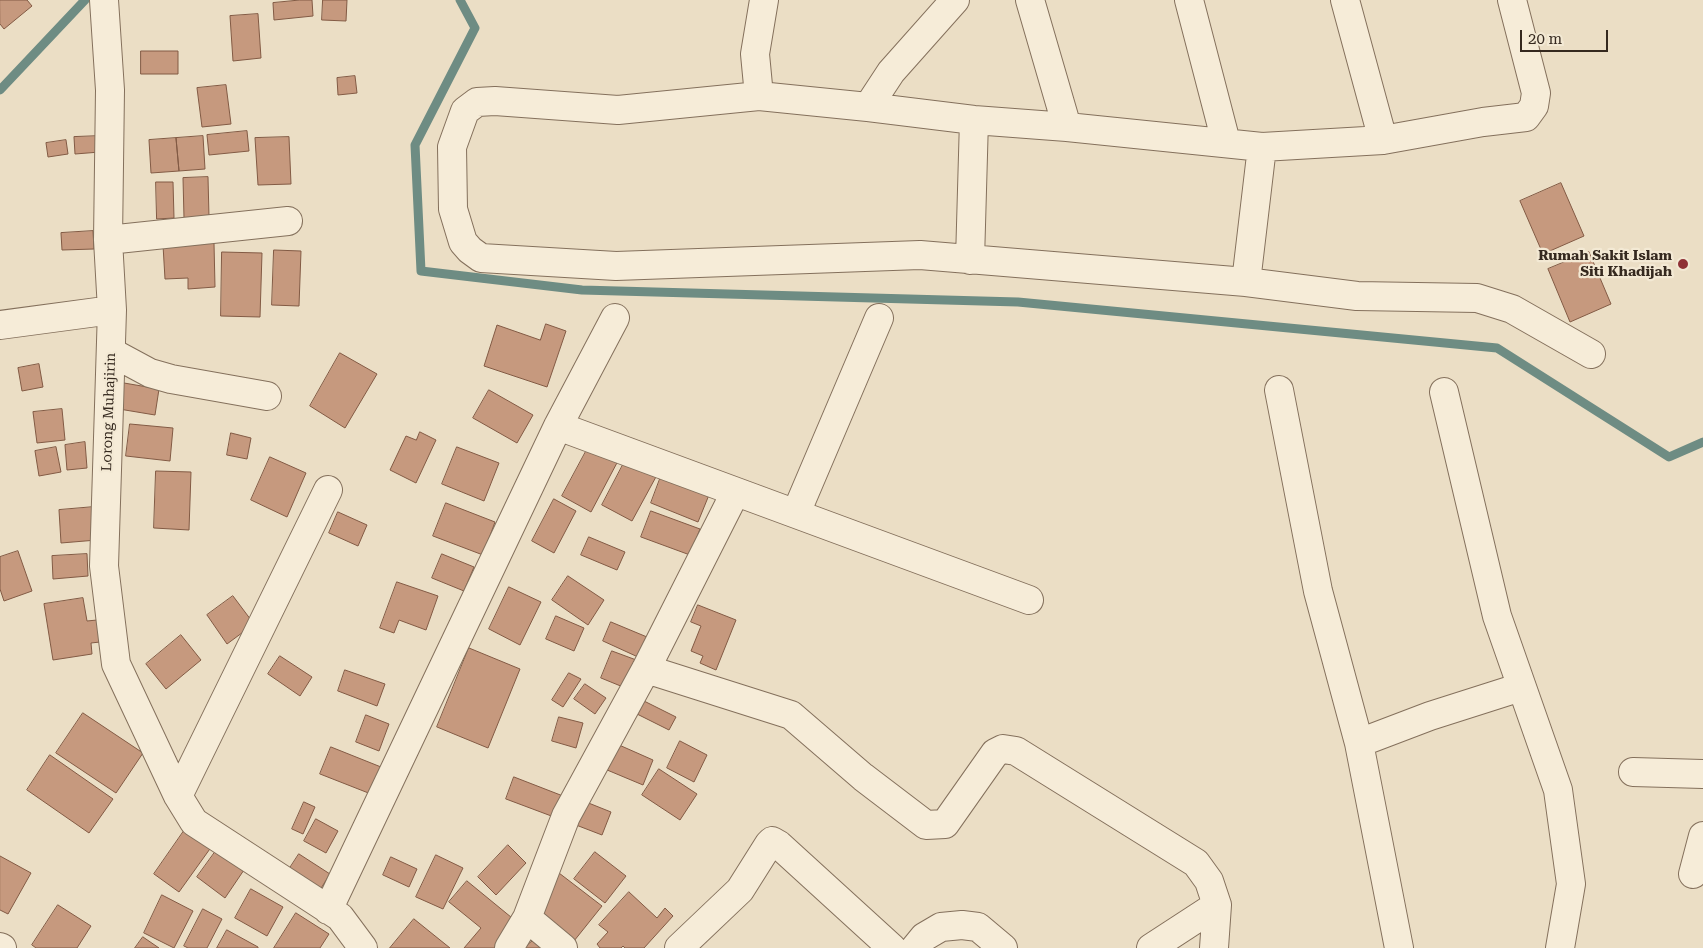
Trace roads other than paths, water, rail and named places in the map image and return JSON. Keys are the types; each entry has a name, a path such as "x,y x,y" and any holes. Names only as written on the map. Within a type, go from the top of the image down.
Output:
{"street":[{"path":"759,96 755,54 764,0"},
{"path":"868,107 891,72 955,0"},
{"path":"1030,0 1067,127"},
{"path":"1189,0 1226,142"},
{"path":"1345,0 1383,140"},
{"path":"1512,0 1536,93 1534,106 1526,117 1483,122 1383,140 1262,147 1067,127 974,120 759,96 618,110 495,101 477,102 465,111 452,147 453,209 462,242 481,258 616,266 920,255 1246,282 1357,296 1477,298 1512,309 1591,354"},
{"name":"Lorong Muhajirin","path":"105,7 110,90 108,240 112,310 104,566 116,664 178,796 194,822 340,918 363,948"},
{"path":"970,260 974,120"},
{"path":"1246,282 1262,147"},
{"path":"108,240 288,221"},
{"path":"0,325 112,310"},
{"path":"328,910 558,426 615,318"},
{"path":"796,513 878,318"},
{"path":"111,352 150,373 171,379 267,396"},
{"path":"1279,390 1318,591 1359,743 1399,948"},
{"path":"1444,392 1497,616 1520,687 1558,790 1572,884 1560,948"},
{"path":"558,426 735,493 796,513 1029,600"},
{"path":"178,796 328,490"},
{"path":"509,948 527,918 566,816 646,669 735,493"},
{"path":"646,669 791,715 863,777 926,825 944,824 995,753 1003,749 1016,751 1196,862 1209,881 1217,905 1214,948"},
{"path":"1359,743 1430,716 1520,687"},
{"path":"1633,772 1703,774"},
{"path":"1693,874 1703,836"},
{"path":"679,948 740,890 772,841 779,845 892,948"},
{"path":"1151,948 1217,905"},
{"path":"527,918 563,948"},
{"path":"915,948 924,937 941,926 962,924 978,927 1003,948"}],"waterway":[{"path":"0,90 85,0"},
{"path":"460,0 475,28 415,145 421,271 582,290 1018,302 1497,348 1669,457 1703,442"}],"place":[{"name":"Rumah Sakit Islam Siti Khadijah","path":"1683,264"}]}
